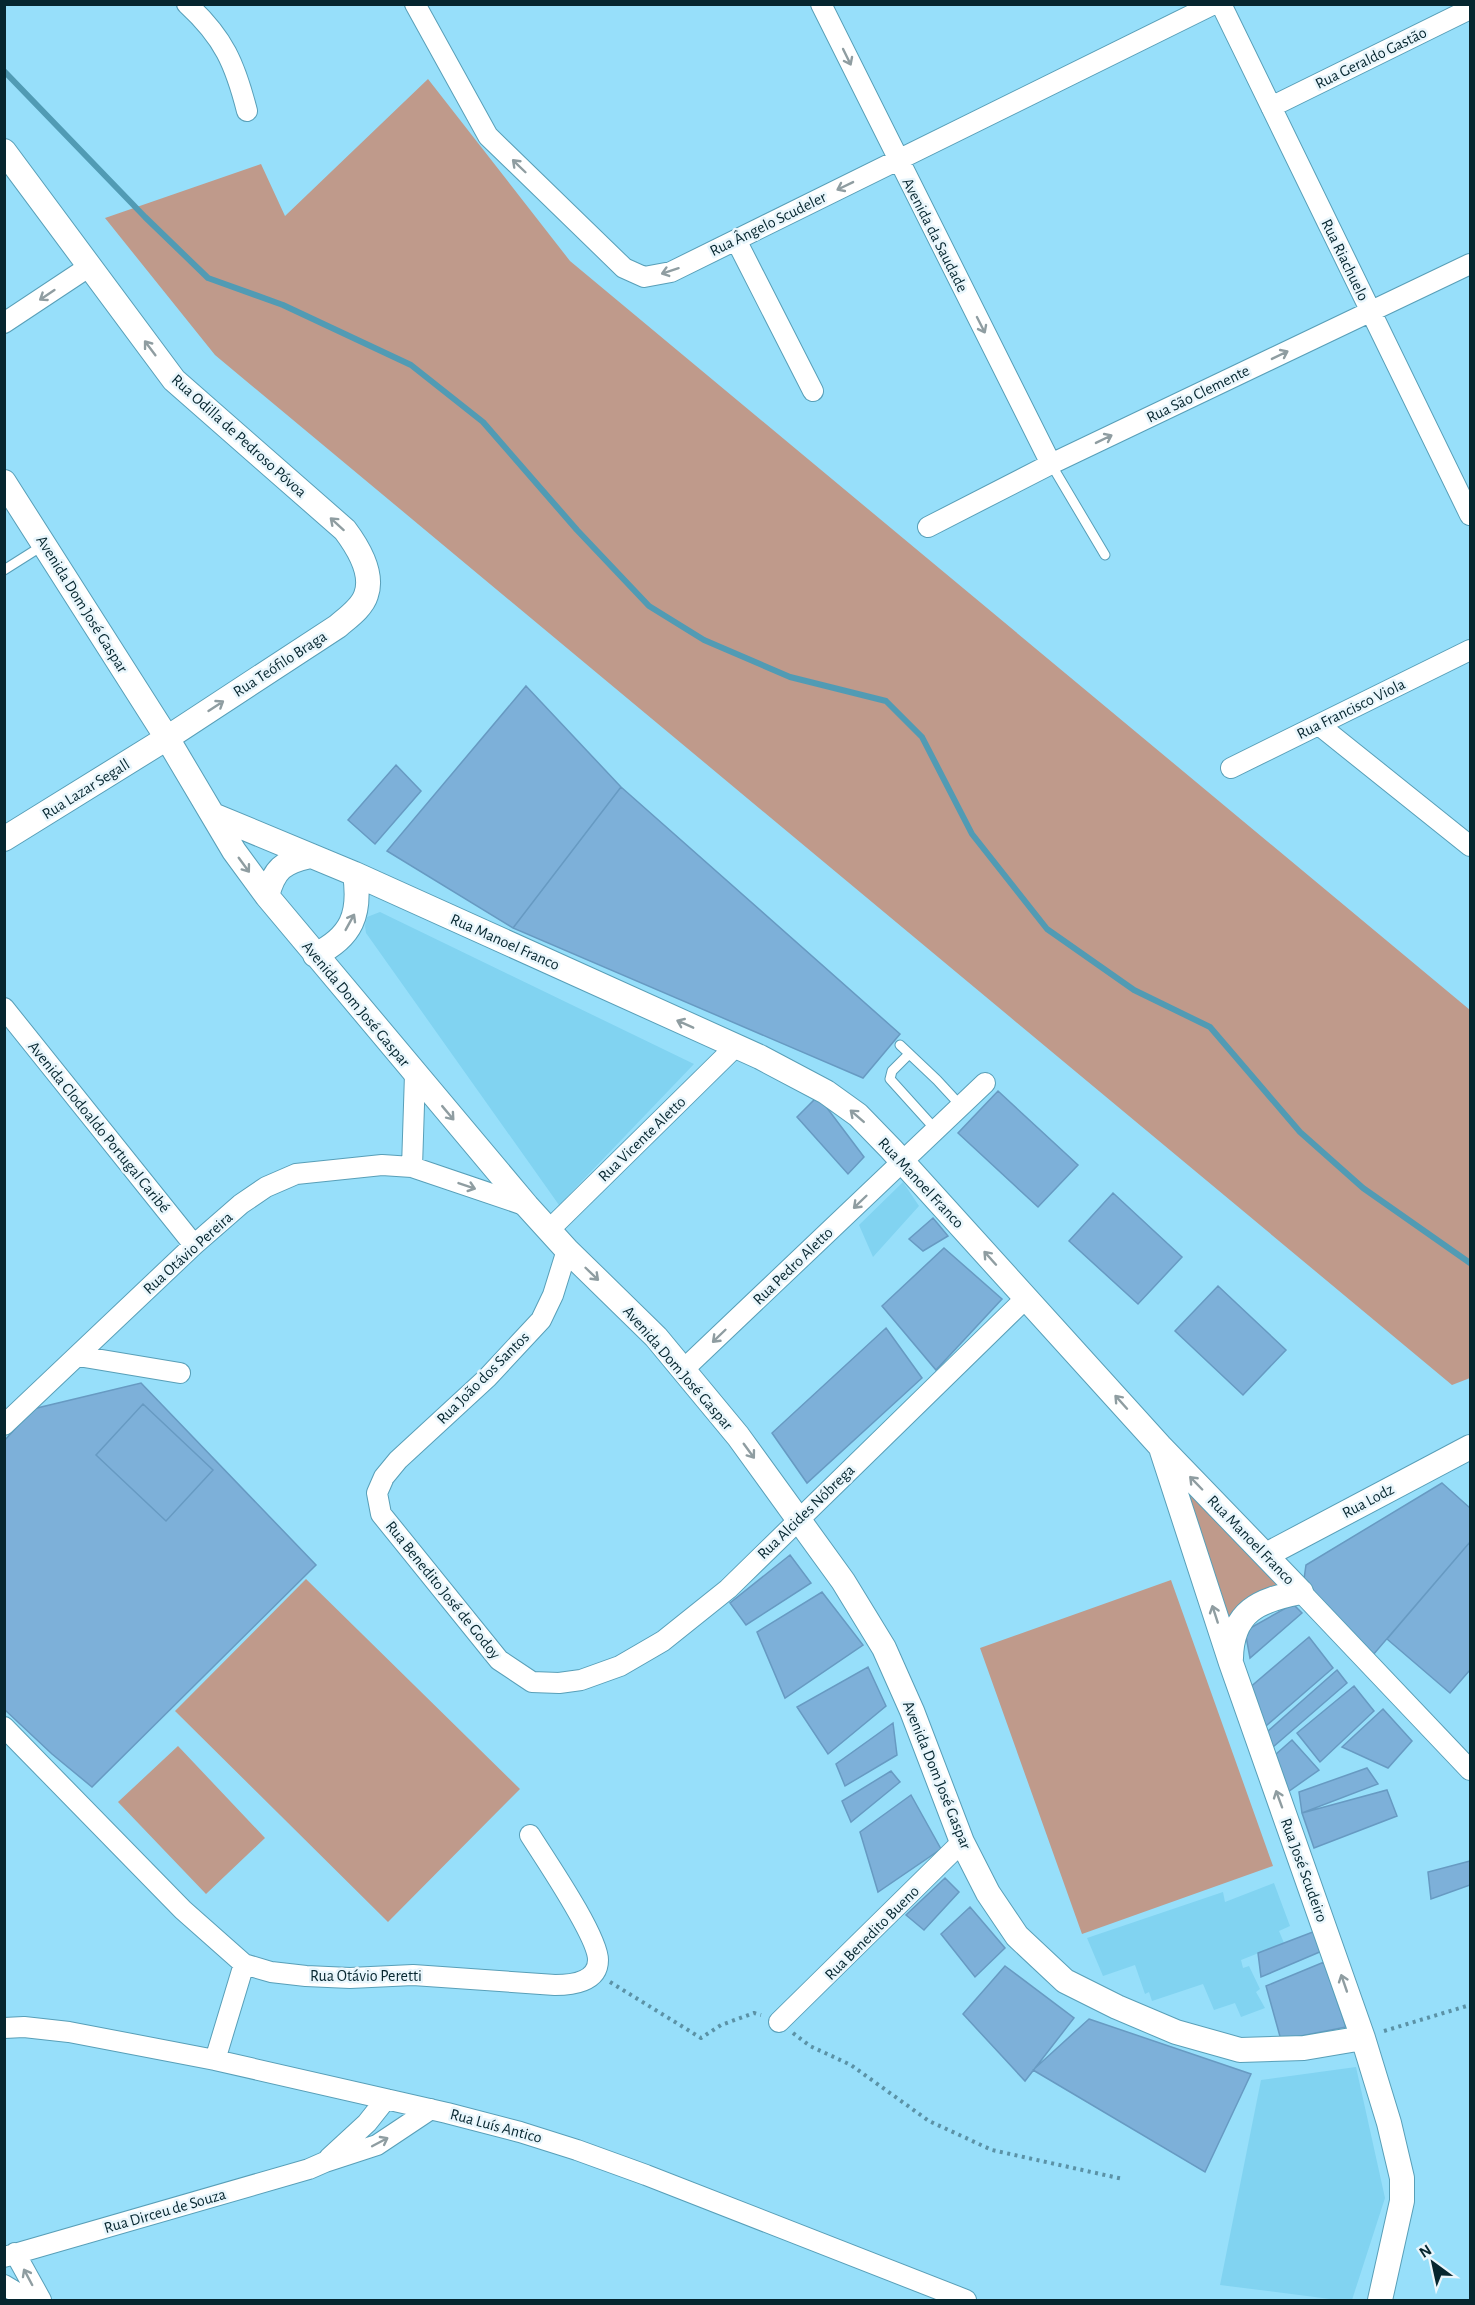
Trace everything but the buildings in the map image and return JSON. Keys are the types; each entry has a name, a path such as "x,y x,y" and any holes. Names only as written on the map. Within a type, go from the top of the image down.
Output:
{"street":[{"path":"187,4 204,20 225,47 239,81 247,111"},
{"name":"Rua Ângelo Scudeler","path":"415,4 488,136 624,268 644,277 670,272 1214,4"},
{"name":"Avenida da Saudade","path":"821,4 1051,464"},
{"name":"Rua Riachuelo","path":"1221,4 1470,515"},
{"name":"Rua Geraldo Gastão","path":"1271,107 1470,9"},
{"name":"Rua Odilla de Pedroso Póvoa","path":"4,151 174,380 345,530 360,550 367,573"},
{"path":"736,240 813,392"},
{"name":"Rua São Clemente","path":"927,527 1051,464 1470,264"},
{"path":"4,323 90,266"},
{"name":"Avenida Dom José Gaspar","path":"4,482 167,738 234,851 267,896 527,1206 567,1250 656,1337 738,1436 843,1581 884,1648 912,1711 963,1842 988,1893 1017,1935 1065,1981 1117,2007 1176,2032 1240,2050 1304,2048 1363,2038"},
{"name":"Rua Teófilo Braga","path":"167,738 338,626 356,611 367,595 367,573"},
{"name":"Rua Francisco Viola","path":"1231,768 1470,650"},
{"path":"1319,725 1470,846"},
{"name":"Rua Lazar Segall","path":"4,839 167,738"},
{"name":"Rua Manoel Franco","path":"213,816 355,874 760,1057 826,1092 858,1116 903,1162 1160,1446 1470,1770"},
{"path":"267,896 270,884 281,868 294,860 310,856"},
{"path":"315,955 339,941 352,921 358,900 355,874"},
{"name":"Avenida Clodoaldo Portugal Caribé","path":"4,1008 194,1245"},
{"name":"Rua Vicente Aletto","path":"549,1230 735,1047"},
{"path":"412,1167 415,1074"},
{"name":"Rua Pedro Aletto","path":"683,1370 985,1083"},
{"name":"Rua Otávio Pereira","path":"4,1425 194,1245 241,1204 266,1187 296,1174 382,1165 412,1167 527,1206"},
{"name":"Rua João dos Santos","path":"377,1493 384,1477 398,1460 487,1378 541,1320 553,1295 567,1250"},
{"name":"Rua Alcides Nóbrega","path":"559,1683 581,1680 620,1666 663,1641 728,1589 1026,1298"},
{"path":"78,1356 180,1373"},
{"name":"Rua José Scudeiro","path":"1160,1446 1231,1663 1363,2038 1389,2122 1402,2178 1402,2201 1380,2301"},
{"name":"Rua Lodz","path":"1266,1555 1469,1451"},
{"name":"Rua Benedito José de Godoy","path":"377,1493 381,1514 386,1521 499,1660 532,1682 559,1683"},
{"path":"1231,1663 1231,1639 1239,1623 1249,1611 1281,1596 1300,1592"},
{"name":"Rua Otávio Peretti","path":"4,1727 183,1910 244,1964 271,1972 306,1976 350,1978 422,1976 571,1985 584,1981 594,1973"},
{"path":"530,1835 561,1884 593,1942 598,1961 594,1973"},
{"name":"Rua Benedito Bueno","path":"779,2022 963,1842"},
{"path":"215,2060 244,1964"},
{"name":"Rua Luís Antico","path":"4,2028 24,2027 69,2032 215,2060 431,2109 520,2132 577,2150 966,2301"},
{"name":"Rua Dirceu de Souza","path":"325,2162 367,2123 386,2099"},
{"name":"Rua Dirceu de Souza","path":"10,2255 309,2169 377,2145 431,2109"},
{"path":"10,2255 41,2301"},
{"path":"4,2285 29,2301"}],"lane":[{"path":"1051,464 1106,555"},
{"path":"4,570 44,544"},
{"path":"900,1046 961,1106"},
{"path":"909,1054 892,1071 890,1079 936,1130"}],"path":[{"path":"594,1973 701,2038 721,2025 754,2013 779,2022 810,2046 851,2065 929,2121 992,2150 1123,2179"},
{"path":"1363,2038 1470,2005"}],"shaded area":[{"path":"428,79 570,261 1470,1010 1470,1378 1452,1385 215,355 105,218 261,164 285,216"},
{"path":"380,912 694,1064 559,1205 366,933 367,917"},
{"path":"903,1182 919,1206 873,1257 859,1225"},
{"path":"1184,1487 1282,1583 1227,1622"},
{"path":"306,1579 520,1789 388,1922 175,1711"},
{"path":"1171,1580 1273,1866 1082,1934 980,1648"},
{"path":"178,1746 265,1838 206,1894 118,1802"},
{"path":"1274,1883 1290,1926 1279,1931 1284,1943 1241,1960 1243,1968 1249,1966 1260,1989 1256,1992 1265,2008 1241,2017 1235,2003 1214,2010 1203,1984 1152,2001 1149,1992 1145,1994 1135,1965 1103,1976 1087,1938 1223,1892 1225,1902"},
{"path":"1356,2067 1385,2198 1352,2300 1220,2285 1261,2080"}],"waterway":[{"path":"4,71 145,217 208,278 283,305 411,365 483,422 577,530 649,606 704,640 790,677 886,701 922,737 972,834 1047,929 1134,990 1210,1027 1300,1132 1363,1188 1470,1263"}]}
